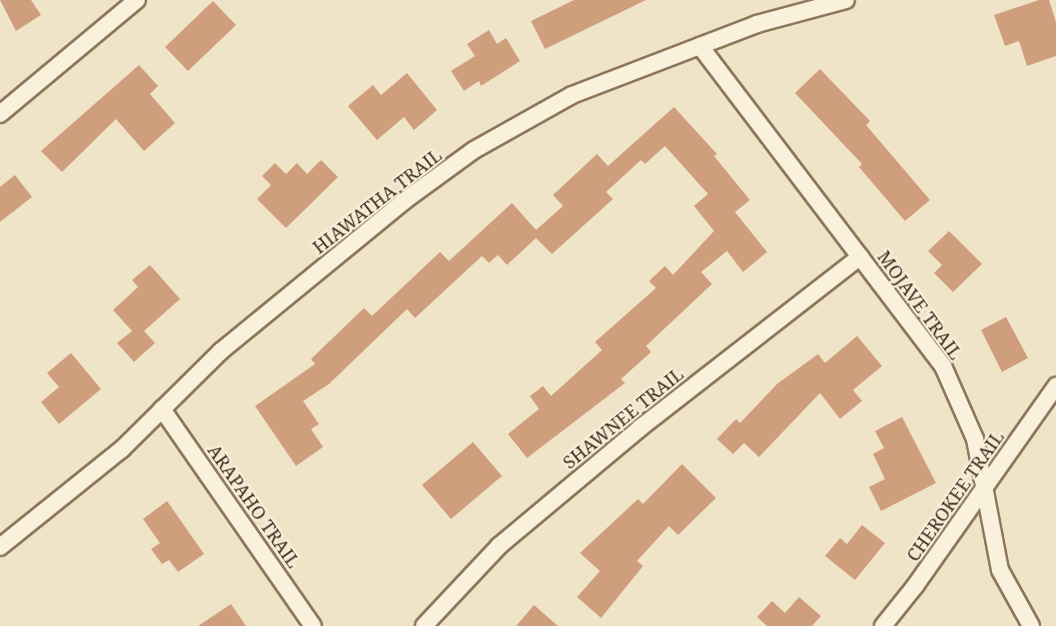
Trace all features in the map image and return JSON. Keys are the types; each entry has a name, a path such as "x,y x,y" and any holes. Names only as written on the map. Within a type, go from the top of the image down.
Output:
{"street":[{"path":"1,110 137,0"},
{"name":"HIAWATHA TRAIL","path":"0,547 74,490 221,351 404,201 474,150 572,95 757,24 846,0"},
{"name":"MOJAVE TRAIL","path":"700,46 943,366 975,439 1000,570 1031,626"},
{"name":"SHAWNEE TRAIL","path":"424,626 499,546 639,428 860,257"},
{"name":"CHEROKEE TRAIL","path":"883,626 1056,386"},
{"name":"ARAPAHO TRAIL","path":"162,409 313,626"}],"building":[{"path":"0,0 31,0 41,15 16,31"},
{"path":"574,0 646,0 545,49 531,21"},
{"path":"1039,0 1049,0 1056,22 1056,56 1027,66 1019,41 1005,46 994,15"},
{"path":"213,1 236,25 188,71 165,47"},
{"path":"489,30 497,44 506,38 520,61 481,86 479,81 464,91 451,71 475,56 467,44"},
{"path":"139,65 158,86 150,94 175,123 144,151 116,119 62,172 41,151"},
{"path":"820,69 870,121 866,125 930,200 905,221 859,167 862,164 795,93"},
{"path":"407,73 437,110 414,130 404,117 377,140 348,106 373,85 381,95"},
{"path":"674,107 717,154 714,156 750,200 735,212 767,252 743,272 727,251 701,272 712,284 646,346 651,352 621,379 625,383 527,458 508,434 539,409 530,396 543,386 551,396 602,350 595,342 656,288 649,281 665,266 673,275 714,231 694,206 708,194 665,146 645,164 641,160 606,192 613,199 552,254 536,238 507,265 498,255 489,263 482,256 415,318 407,309 329,384 303,401 319,424 311,429 323,447 296,466 255,406 315,364 311,359 364,308 372,316 440,252 449,261 512,203 536,230 563,206 553,195 597,154 608,166"},
{"path":"321,160 338,177 286,228 257,199 271,185 262,176 275,163 286,174 297,163 307,174"},
{"path":"15,175 32,197 0,222 0,187"},
{"path":"949,231 982,264 953,292 934,273 942,265 928,251"},
{"path":"150,265 180,299 144,331 155,343 134,362 117,343 132,331 113,310 138,287 132,280"},
{"path":"1006,317 1028,358 1002,372 981,330"},
{"path":"857,336 882,366 853,390 862,401 840,419 820,393 759,457 744,443 733,454 717,439 736,419 740,423 777,384 818,354 825,363"},
{"path":"71,353 101,389 59,424 41,402 59,387 47,373"},
{"path":"902,417 936,483 881,511 869,487 885,479 873,454 884,448 875,431"},
{"path":"473,442 502,476 451,519 422,485"},
{"path":"682,464 716,498 678,535 669,526 637,561 643,566 601,618 577,597 600,571 580,553 638,499 643,504"},
{"path":"167,501 204,554 178,572 169,560 162,564 151,549 160,543 143,519"},
{"path":"862,525 885,543 855,580 825,556 840,538 847,544"},
{"path":"799,597 821,616 812,626 767,626 757,617 772,601 785,613"},
{"path":"231,604 246,626 198,626"},
{"path":"534,605 558,626 516,626"}]}
